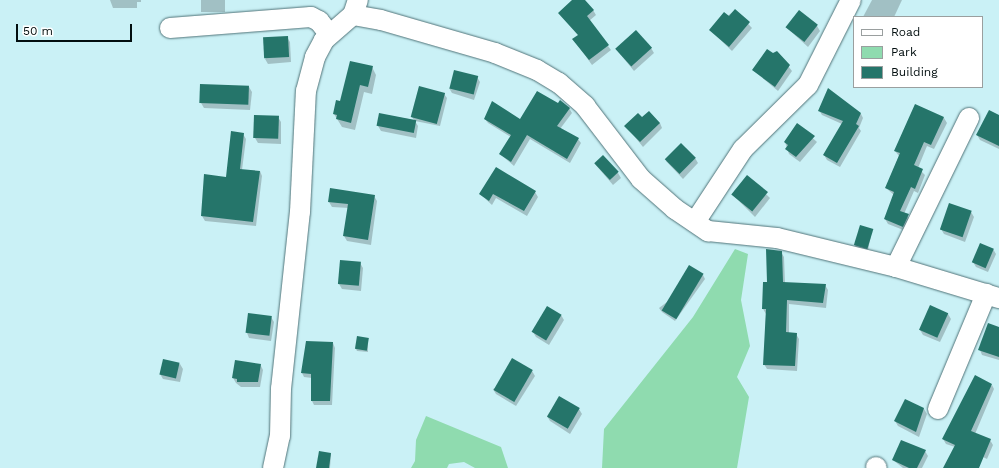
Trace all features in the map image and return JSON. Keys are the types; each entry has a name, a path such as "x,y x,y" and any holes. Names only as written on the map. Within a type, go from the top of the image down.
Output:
{"street":[{"path":"695,222 743,150 808,85 849,2"},
{"path":"273,468 280,436 281,389 300,212 306,91 315,57 329,34 355,7 381,20 495,53 537,70 559,83 585,106 640,179 708,231 777,238 896,267 993,296 938,409"},
{"path":"170,28 310,17 319,21 329,34"},
{"path":"896,267 969,118"}],"green space":[{"path":"735,249 748,254 741,300 750,346 737,377 749,397 737,468 602,468 604,429 693,317"},
{"path":"426,416 501,447 508,468 475,468 464,462 449,464 447,468 411,468 415,461 416,440"}],"building":[{"path":"572,0 585,0 594,10 587,16 609,45 589,60 572,39 578,35 558,13"},
{"path":"735,9 750,22 729,47 709,30 724,12 729,16"},
{"path":"799,10 818,25 804,42 785,27"},
{"path":"636,30 652,48 631,67 615,49"},
{"path":"288,36 289,57 264,58 263,37"},
{"path":"767,49 773,53 777,51 790,65 775,87 752,70"},
{"path":"350,61 373,66 368,87 360,85 351,123 336,119 337,115 333,114 336,100 340,101"},
{"path":"454,70 478,76 474,94 449,88"},
{"path":"200,84 249,86 248,105 199,103"},
{"path":"419,86 445,93 437,124 411,117"},
{"path":"828,88 861,113 856,124 859,126 837,163 823,155 843,121 818,111"},
{"path":"537,91 558,103 560,100 570,108 557,126 579,138 567,159 527,135 511,162 499,154 511,135 484,119 492,101 520,119"},
{"path":"915,104 944,117 931,145 924,142 914,165 923,169 915,189 911,187 900,211 909,214 903,227 884,219 894,192 885,188 900,153 894,151"},
{"path":"989,110 999,115 999,146 976,135"},
{"path":"649,111 660,123 640,142 624,126 638,113 642,117"},
{"path":"379,113 416,120 414,133 377,126"},
{"path":"254,115 279,116 278,139 253,138"},
{"path":"797,123 815,136 796,157 785,149 788,145 784,142"},
{"path":"231,131 244,133 240,169 260,171 253,222 201,216 204,174 226,177"},
{"path":"681,143 696,158 680,174 665,159"},
{"path":"603,155 619,172 610,180 594,163"},
{"path":"496,167 536,191 524,211 493,194 489,201 479,194"},
{"path":"747,175 768,192 752,211 731,194"},
{"path":"330,188 375,195 368,240 343,236 348,204 328,202"},
{"path":"949,203 972,211 963,237 940,229"},
{"path":"860,225 873,229 867,249 854,245"},
{"path":"980,243 994,249 986,268 972,262"},
{"path":"766,249 782,251 783,282 826,284 823,303 787,300 786,332 797,333 795,366 763,365 766,309 762,309 763,282 767,282"},
{"path":"340,260 361,262 359,286 338,284"},
{"path":"689,265 704,274 676,319 662,310"},
{"path":"930,305 948,313 937,338 919,330"},
{"path":"547,306 562,315 546,340 532,332"},
{"path":"248,313 272,316 269,336 246,333"},
{"path":"988,323 999,327 999,357 978,350"},
{"path":"357,336 369,338 367,351 355,349"},
{"path":"306,341 333,342 330,401 311,401 311,374 301,373"},
{"path":"512,358 533,370 514,402 494,390"},
{"path":"163,359 180,363 176,378 159,375"},
{"path":"235,360 261,364 258,382 237,382 237,379 232,378"},
{"path":"975,375 992,384 971,431 991,439 979,468 943,468 955,445 942,439"},
{"path":"559,396 580,408 568,429 547,417"},
{"path":"905,399 924,408 916,432 894,421"},
{"path":"901,440 926,450 917,468 909,468 892,460"},
{"path":"319,451 331,453 329,468 316,468"}]}
